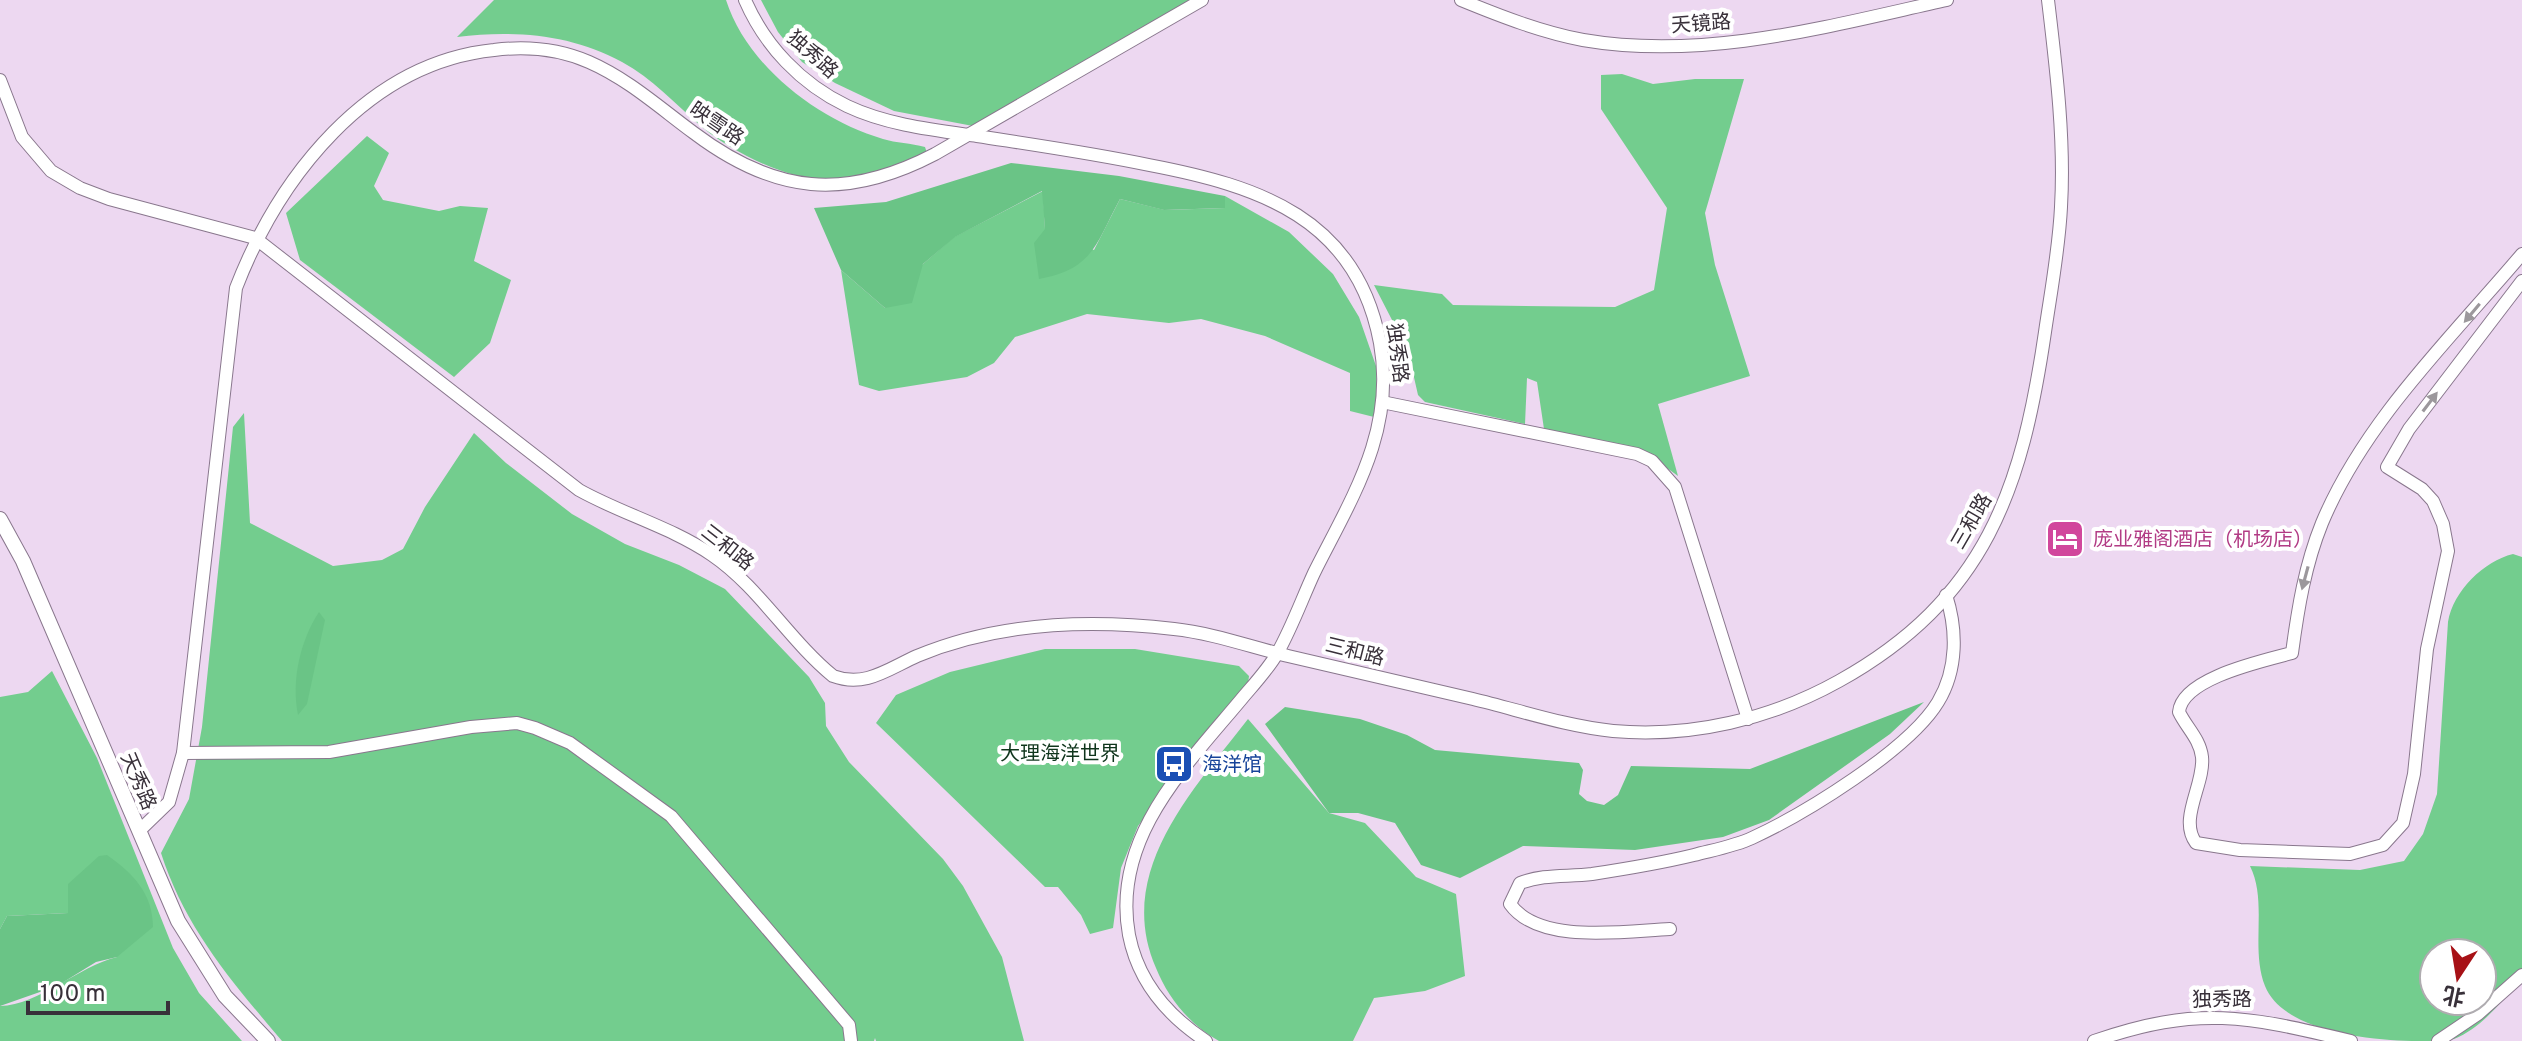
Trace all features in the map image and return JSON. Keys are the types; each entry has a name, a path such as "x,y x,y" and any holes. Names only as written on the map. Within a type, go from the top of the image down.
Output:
{"main road":[{"name":"天秀路","path":"0,519 23,561 178,921 225,996 268,1041"}],"street":[{"name":"独秀路","path":"745,0 780,55 829,96 877,117 1185,172 1242,187 1292,210 1334,245 1361,287 1381,346 1382,402 1375,444 1360,486 1278,653 1156,806 1138,839 1128,878 1127,920 1139,967 1164,1006 1206,1041"},
{"name":"映雪路","path":"139,831 169,802 183,753 204,587 228,335 236,288 255,238 309,160 364,104 422,69 487,51 543,49 589,62 624,82 731,158 764,174 801,184 839,186 874,180 914,165 1202,0"},
{"name":"天镜路","path":"1461,0 1569,37 1665,46 1779,35 1947,0"},
{"name":"三和路","path":"255,238 579,490 619,512 679,535 713,556 833,676 849,682 864,680 919,655 971,638 1047,625 1101,623 1180,630 1541,717 1613,731 1685,730 1748,719 1817,694 1862,669 1898,643 1946,595 1976,556 2009,495 2036,392 2062,204 2048,0"},
{"path":"0,80 13,118 28,146 65,180 109,199 255,238"},
{"path":"2522,254 2385,417 2351,468 2314,547 2299,601 2292,653 2195,687 2182,699 2179,712 2201,749 2191,836 2203,845 2240,850 2350,854 2373,849 2397,832 2410,805 2427,649 2448,551 2443,524 2433,501 2422,489 2387,467 2409,429 2522,281"},
{"path":"1382,402 1594,443 1652,461 1675,487 1748,719"},
{"path":"1670,929 1594,932 1534,926 1519,916 1510,904 1520,883 1538,876 1590,874 1692,855 1750,839 1827,797 1909,735 1939,701 1951,667 1955,624 1946,595"},
{"path":"183,753 329,752 471,727 517,723 547,733 570,743 671,816 849,1025 851,1041"},
{"path":"2438,1041 2478,1014 2522,975"},
{"name":"独秀路","path":"2094,1041 2165,1022 2227,1016 2274,1021 2351,1041"}],"green space":[{"path":"494,0 726,0 750,47 788,87 810,104 858,130 925,147 927,153 881,173 853,181 814,179 773,168 717,138 644,76 603,53 583,45 541,36 499,34 457,37"},
{"path":"761,0 1198,0 973,126 894,111 835,83 802,62 778,32"},
{"path":"1622,74 1653,84 1695,79 1744,79 1705,213 1715,265 1750,376 1658,404 1678,476 1649,455 1544,429 1537,382 1527,378 1525,424 1425,402 1418,395 1408,351 1374,285 1442,294 1453,305 1615,307 1654,290 1667,208 1601,109 1601,75"},
{"path":"367,136 389,153 374,186 383,200 439,211 460,206 488,208 474,261 511,280 490,343 454,377 300,260 286,213"},
{"path":"1011,163 1119,176 1225,196 1225,208 1164,210 1120,199 1098,241 1082,261 1039,279 1034,243 1045,229 1042,191 955,237 923,264 912,303 885,308 841,270 814,208 886,202"},
{"path":"1043,191 1045,229 1094,250 1120,199 1165,210 1225,208 1225,196 1289,232 1333,274 1359,317 1376,366 1378,418 1350,411 1350,373 1265,336 1201,319 1169,323 1087,314 1015,337 994,363 967,377 879,391 859,385 841,270 885,308 923,264 954,237"},
{"path":"244,413 250,523 333,566 382,560 403,549 425,507 474,433 506,463 572,514 625,544 679,565 725,589 809,677 825,703 826,726 849,762 943,859 963,886 1002,957 1024,1041 876,1041 875,1038 874,1041 282,1041 228,975 197,930 183,906 161,853 189,799 202,727 233,427"},
{"path":"2513,554 2522,557 2522,978 2498,1006 2498,937 2418,937 2418,1017 2487,1017 2483,1021 2454,1039 2441,1041 2379,1039 2310,1024 2275,1002 2265,986 2259,956 2258,895 2250,866 2360,870 2404,861 2423,834 2437,794 2451,610 2463,589 2491,563"},
{"path":"319,612 325,620 307,704 298,715 296,689 299,662 312,623"},
{"name":"大理海洋世界","path":"1045,649 1135,649 1239,666 1249,676 1248,684 1138,826 1121,868 1113,928 1090,934 1081,915 1058,887 1045,887 876,723 896,695 950,672"},
{"path":"52,671 97,758 173,948 199,993 242,1041 0,1041 0,1006 29,999 88,968 117,957 68,913 7,916 0,929 0,697 28,692"},
{"path":"1924,702 1890,734 1769,820 1723,837 1635,850 1523,846 1460,878 1421,865 1395,823 1358,813 1329,813 1265,724 1285,707 1360,719 1407,735 1435,750 1579,763 1583,770 1579,794 1587,801 1604,805 1618,795 1631,766 1750,769"},
{"path":"1248,719 1329,813 1365,823 1416,877 1456,894 1465,976 1425,991 1374,998 1353,1041 1219,1041 1181,1010 1156,968 1146,933 1145,899 1152,866 1184,804"},
{"path":"107,855 140,885 149,904 153,927 117,957 96,962 57,986 0,1006 0,929 7,916 68,913 68,884 99,856"}],"place":[{"name":"庞业雅阁酒店（机场店）","path":"2065,539"},
{"name":"海洋馆","path":"1174,764"}]}
